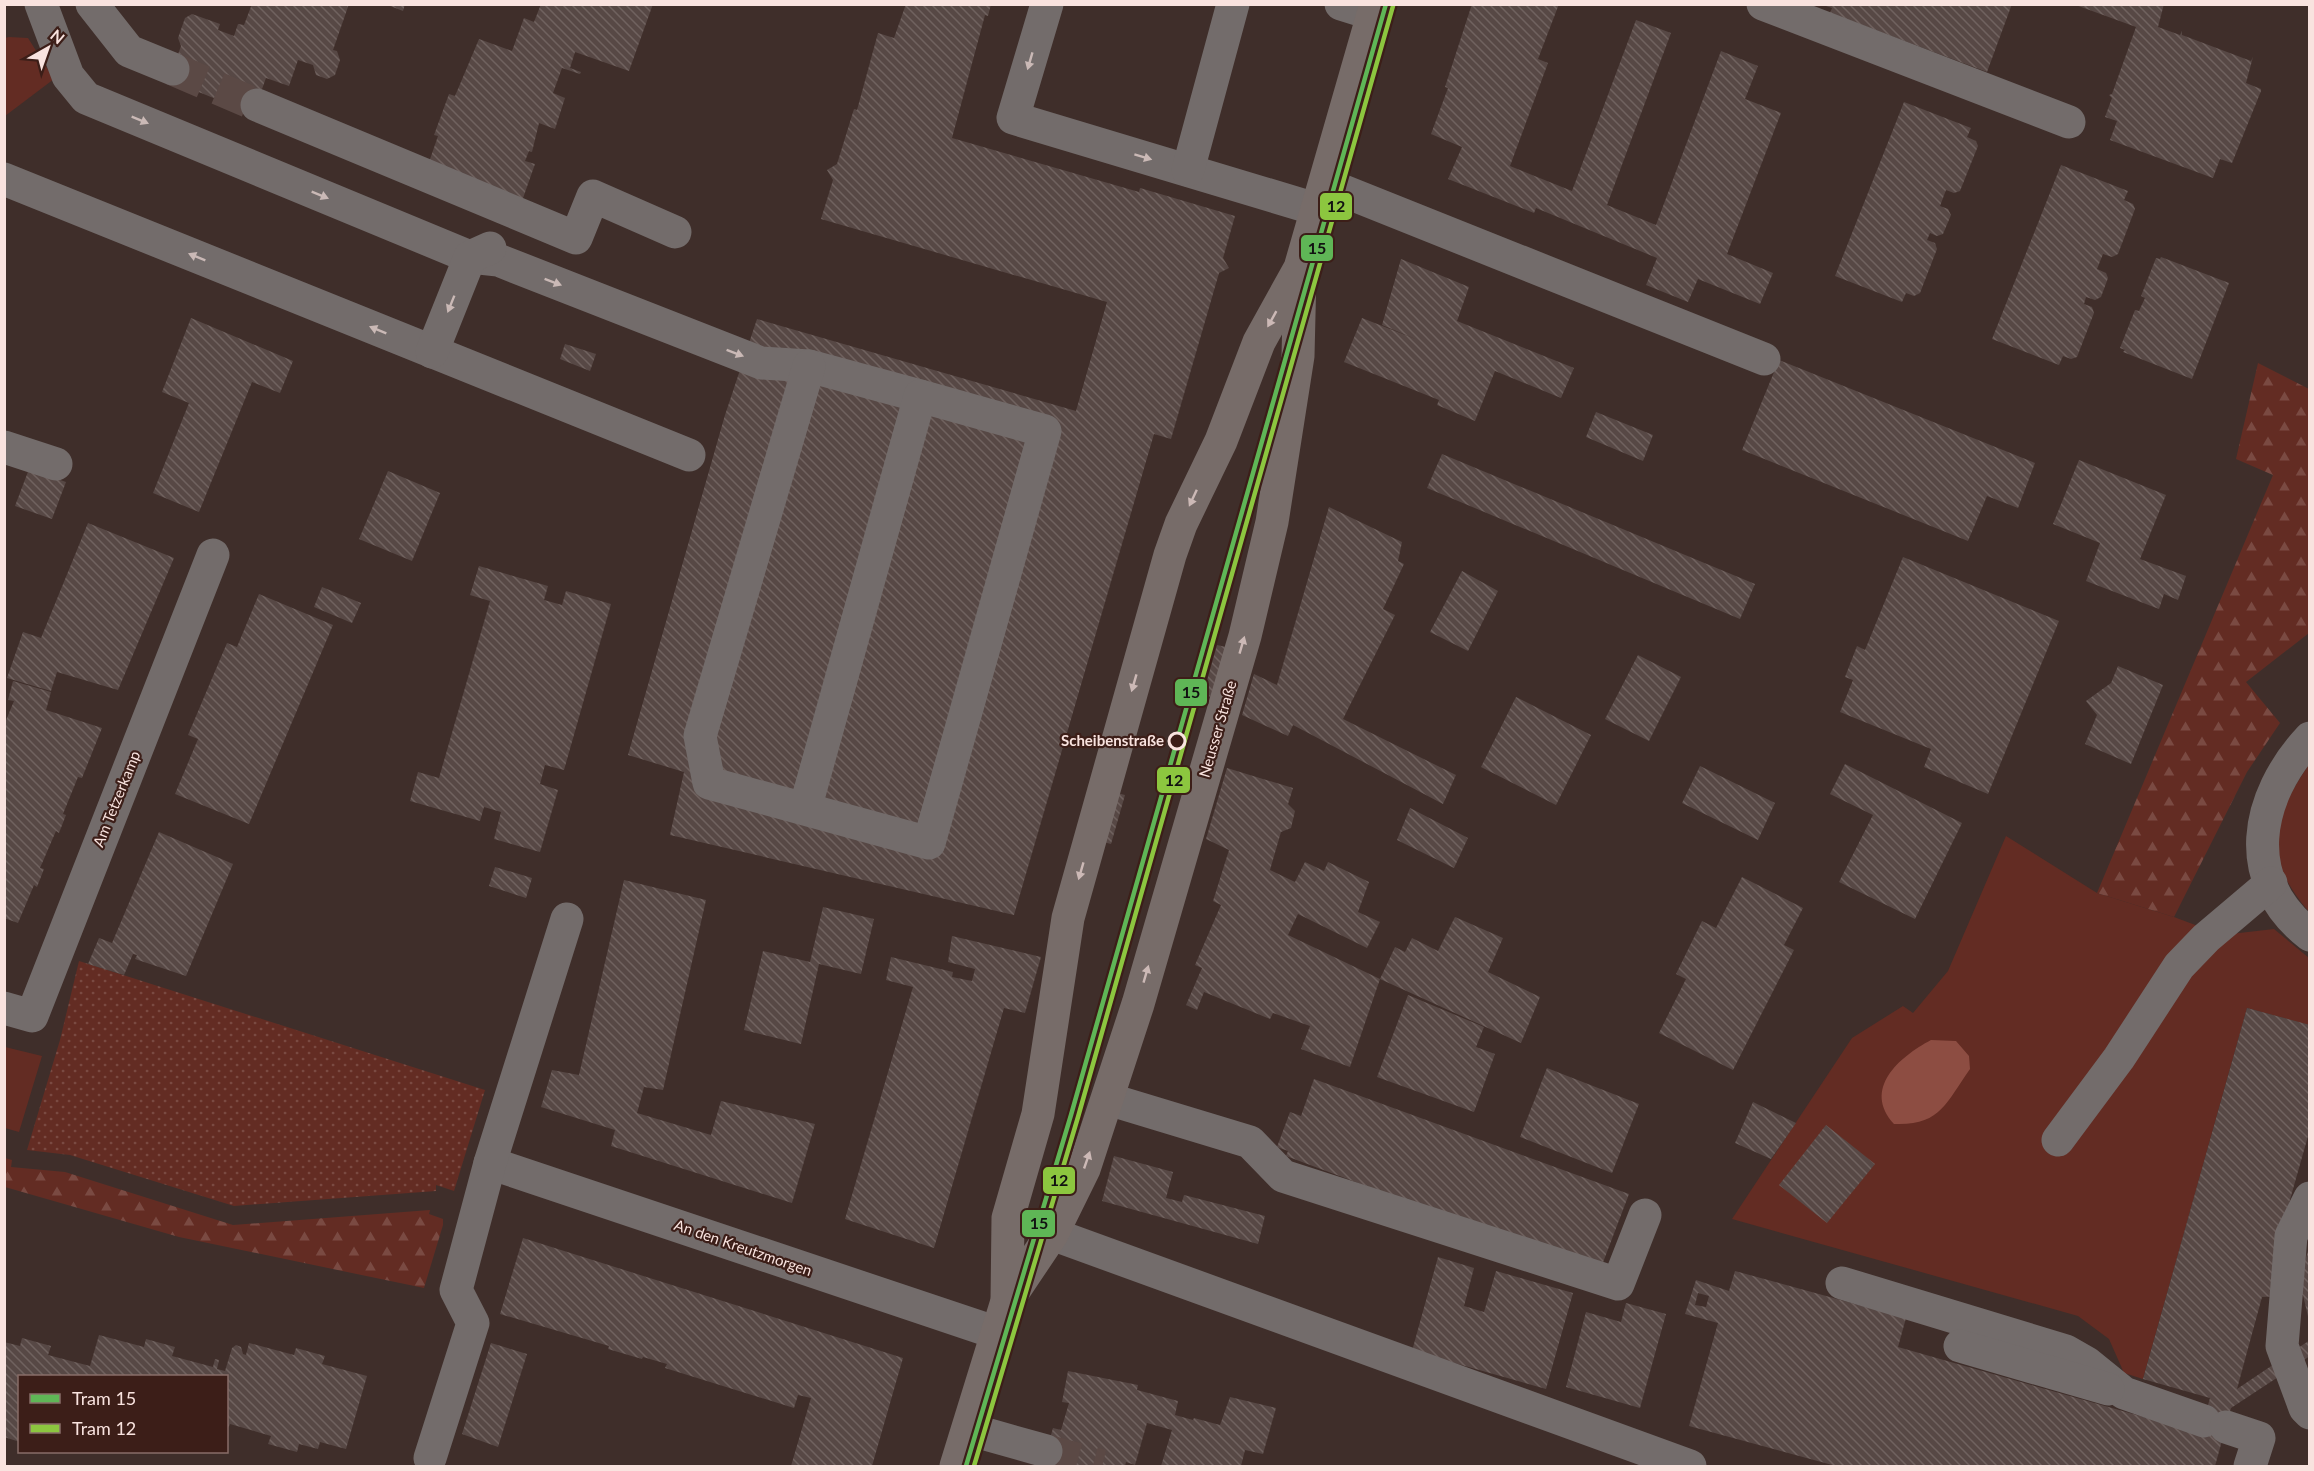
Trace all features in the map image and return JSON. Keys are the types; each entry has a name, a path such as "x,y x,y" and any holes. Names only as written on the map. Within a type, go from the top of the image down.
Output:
{"main road":[{"name":"Neusser Straße","path":"1007,1301 1008,1218 1038,1114 1068,918 1161,589 1181,524 1221,441 1259,342 1300,268 1374,9"},
{"name":"Neusser Straße","path":"956,1467 1007,1301 1052,1234 1084,1169 1108,1099 1245,636 1272,522 1298,356 1300,268"}],"street":[{"path":"41,4 68,76 86,98 470,256 498,260 761,363 808,366 1044,431 929,843 709,783 700,736 808,366"},
{"path":"92,4 129,51 173,69"},
{"path":"1047,4 1013,118 1188,170 1322,197 1764,359"},
{"path":"1188,170 1233,4"},
{"path":"1341,4 1374,9"},
{"path":"1763,4 2069,122"},
{"path":"257,105 576,238 593,196 675,232"},
{"path":"4,179 689,456"},
{"path":"432,352 470,256"},
{"path":"805,809 920,396"},
{"path":"4,447 56,464"},
{"name":"Am Tetzerkamp","path":"4,1008 32,1016 213,555"},
{"path":"2310,738 2292,757 2269,804 2261,831 2261,860 2283,909 2310,935"},
{"path":"2058,1140 2119,1059 2179,966 2206,938 2271,883"},
{"path":"430,1458 473,1323 456,1290 490,1163 567,919"},
{"path":"1108,1099 1250,1142 1283,1176 1618,1284 1645,1215"},
{"name":"An den Kreutzmorgen","path":"490,1163 997,1333"},
{"path":"2310,1198 2291,1236 2283,1346 2305,1408 2310,1413"},
{"path":"1052,1234 1690,1467"},
{"path":"1842,1283 2066,1350 2087,1363 2124,1393"},
{"path":"1960,1346 2124,1393 2259,1438 2250,1467"},
{"path":"968,1430 1046,1451"}],"green space":[{"path":"5,38 28,38 54,79 5,116"},
{"path":"2258,363 2309,389 2309,633 2246,682 2280,723 2247,772 2174,917 2097,893 2273,475 2236,459"},
{"path":"2309,764 2309,912 2283,873 2276,839 2286,804"},
{"path":"2006,836 2097,893 2222,935 2274,929 2309,958 2309,1025 2247,1008 2143,1379 2124,1373 2109,1339 2078,1316 1732,1219 1852,1038 1903,1006 1913,1013 1948,971"},
{"path":"79,961 485,1090 454,1191 436,1185 436,1191 234,1206 70,1155 27,1150 60,1040"},
{"path":"5,1047 42,1056 19,1132 5,1128"},
{"path":"5,1158 12,1160 11,1167 65,1172 233,1225 430,1210 429,1214 443,1219 443,1225 424,1288 179,1237 5,1187"}],"shaded area":[{"path":"1931,1040 1956,1041 1969,1056 1970,1069 1948,1102 1932,1116 1909,1124 1894,1124 1885,1111 1882,1098 1883,1087 1889,1075 1907,1055"}],"building":[{"path":"252,4 349,4 333,50 337,51 340,60 335,75 327,79 316,75 313,65 298,60 289,86 266,78 253,114 169,80 181,46 178,38 185,18 192,14 220,24 218,30 234,36 238,24 244,25"},
{"path":"385,4 405,4 403,11"},
{"path":"541,4 653,4 629,71 575,52 570,68 581,72 580,74 562,68 553,93 565,98 555,129 539,123 532,152 529,151 525,161 535,164 522,201 428,165 438,136 434,135 449,94 455,96 479,39 512,51 524,18 534,22"},
{"path":"906,4 991,4 988,16 985,15 952,138 1139,192 1140,188 1235,216 1223,258 1229,268 1219,273 1171,439 1154,434 1014,915 670,835 684,772 628,755 725,415 757,319 1076,411 1107,302 821,219 833,180 827,170 837,164 854,109 857,110 878,33 894,38"},
{"path":"1472,4 1559,4 1538,59 1548,63 1510,166 1572,191 1636,20 1671,33 1607,205 1656,225 1721,51 1758,66 1745,99 1781,113 1727,254 1773,273 1760,304 1698,279 1688,302 1646,285 1657,258 1536,208 1534,213 1448,179 1462,147 1431,134 1448,88 1445,87"},
{"path":"2012,4 1987,72 1830,13 1832,8 1823,5"},
{"path":"2073,4 2164,4 2158,27 2180,35 2182,31 2182,35 2251,61 2253,57 2246,83 2261,91 2232,163 2220,159 2213,178 2110,140 2117,121 2105,117 2112,98 2109,95 2112,94 2136,27"},
{"path":"1904,102 1971,128 1967,137 1976,141 1978,146 1960,191 1954,193 1946,190 1940,206 1948,209 1951,215 1943,234 1937,236 1930,233 1927,240 1935,243 1937,249 1920,293 1914,296 1906,293 1902,302 1835,276"},
{"path":"2061,165 2128,191 2124,200 2133,204 2135,209 2118,254 2112,257 2103,254 2097,269 2106,273 2108,278 2101,297 2095,300 2086,297 2084,304 2092,307 2094,313 2077,357 2071,359 2063,356 2059,365 1992,339"},
{"path":"2161,257 2229,283 2192,379 2123,352 2125,350 2120,348 2135,310 2139,311 2145,298 2141,296 2156,258"},
{"path":"1401,259 1469,287 1457,321 1574,368 1561,398 1495,371 1475,421 1437,405 1439,400 1344,362 1362,318 1418,340 1382,325"},
{"path":"191,318 293,361 280,393 252,382 199,512 153,493 189,403 162,392"},
{"path":"565,344 596,354 590,371 560,359"},
{"path":"1779,360 2035,463 2018,508 1987,496 1968,541 1742,450"},
{"path":"1596,412 1653,435 1643,461 1586,437"},
{"path":"1442,454 1755,584 1740,619 1427,488"},
{"path":"2079,460 2166,495 2140,559 2186,576 2178,600 2164,594 2159,609 2086,581 2100,543 2053,524"},
{"path":"29,469 66,482 52,519 15,506"},
{"path":"388,471 440,493 412,561 359,539"},
{"path":"1329,507 1402,542 1398,561 1404,564 1383,609 1395,615 1343,719 1456,775 1443,804 1293,725 1288,736 1242,715 1254,674 1277,685"},
{"path":"88,523 174,558 118,690 57,672 51,691 7,678 23,632 41,638"},
{"path":"1903,557 2059,621 1988,794 1924,767 1931,749 1840,712 1853,680 1845,677 1857,646 1865,650"},
{"path":"479,566 548,586 544,600 562,605 566,591 611,604 564,770 545,765 540,784 558,790 540,852 494,839 501,812 484,807 480,821 410,801 418,772 439,778 490,601 470,595"},
{"path":"1462,571 1498,591 1468,651 1430,632"},
{"path":"322,587 361,603 352,623 314,607"},
{"path":"259,594 333,625 249,824 175,794 198,739 188,735 227,643 237,647"},
{"path":"1217,645 1226,647 1212,697 1203,695"},
{"path":"1638,655 1681,677 1649,741 1605,719"},
{"path":"2118,666 2163,685 2131,764 2085,744 2097,715 2086,701 2111,683"},
{"path":"13,681 51,692 46,710 102,728 82,778 78,777 63,814 66,815 59,833 56,831 40,868 44,869 37,887 34,885 18,923 4,918 4,725 14,701 8,700"},
{"path":"1516,697 1591,735 1556,805 1481,767"},
{"path":"1845,764 1962,823 1915,919 1839,882 1873,815 1830,794"},
{"path":"1700,766 1775,803 1758,840 1682,803"},
{"path":"1227,768 1293,788 1288,804 1295,811 1291,828 1281,832 1270,870 1295,882 1305,862 1324,871 1328,862 1369,882 1358,912 1380,922 1367,948 1298,914 1288,935 1380,979 1350,1067 1301,1049 1310,1026 1273,1013 1270,1019 1204,992 1197,1010 1186,1005 1202,968 1195,965 1221,905 1213,901 1229,850 1206,839"},
{"path":"1117,793 1125,795 1111,844 1103,842"},
{"path":"1410,808 1468,838 1454,868 1397,840"},
{"path":"159,832 233,864 186,976 135,959 137,955 133,954 124,975 88,964 99,938 112,943"},
{"path":"495,867 532,878 526,898 489,886"},
{"path":"1742,877 1803,908 1784,945 1794,950 1733,1070 1659,1033 1686,979 1676,974 1702,921 1716,928"},
{"path":"624,880 706,900 663,1090 644,1087 637,1113 711,1135 721,1101 815,1124 792,1203 611,1146 615,1130 541,1107 552,1070 579,1075"},
{"path":"823,907 874,919 861,974 819,964 801,1044 744,1030 763,951 810,962"},
{"path":"1455,917 1503,938 1488,972 1540,997 1521,1043 1380,979 1395,947 1405,952 1412,938 1438,951"},
{"path":"952,936 1041,957 1025,1013 1004,1008 934,1248 845,1219 913,987 886,980 891,957 953,972 952,977 972,981 975,969 948,962"},
{"path":"1408,995 1484,1027 1476,1047 1495,1054 1474,1112 1377,1077"},
{"path":"2247,1008 2310,1025 2310,1129 2274,1256 2304,1264 2310,1244 2310,1325 2303,1295 2262,1297 2237,1389 2310,1340 2310,1356 2231,1408 2215,1466 1836,1466 1689,1426 1718,1323 1685,1314 1696,1280 1729,1291 1735,1271 1906,1318 1898,1347 2200,1433 2210,1398 2143,1379","holes":["1698,1293 1709,1296 1706,1307 1695,1305"]},
{"path":"1547,1068 1639,1104 1612,1173 1520,1137"},
{"path":"1314,1079 1629,1194 1599,1273 1286,1156 1288,1151 1277,1147 1290,1112 1301,1116"},
{"path":"1753,1102 1796,1123 1771,1159 1735,1143"},
{"path":"1826,1125 1875,1164 1827,1223 1779,1185"},
{"path":"1114,1156 1173,1172 1166,1198 1182,1202 1184,1195 1265,1216 1258,1244 1102,1201"},
{"path":"523,1238 903,1358 872,1466 791,1466 811,1398 798,1395 794,1408 665,1368 667,1364 608,1349 609,1346 500,1314"},
{"path":"1438,1257 1474,1268 1464,1306 1484,1312 1496,1271 1573,1293 1546,1389 1412,1351"},
{"path":"1626,1303 1666,1314 1640,1408 1566,1387 1586,1312 1621,1322"},
{"path":"99,1335 144,1347 146,1339 175,1347 172,1356 213,1367 215,1359 219,1360 217,1369 225,1371 232,1348 236,1345 241,1347 243,1354 246,1355 249,1343 294,1355 296,1348 325,1356 322,1364 367,1376 346,1449 320,1442 318,1449 299,1444 297,1452 268,1444 271,1436 230,1424 228,1428 228,1375 18,1375 18,1441 4,1437 4,1342 20,1346 22,1338 51,1346 48,1355 90,1366"},
{"path":"491,1343 527,1354 498,1447 462,1434"},
{"path":"1068,1371 1138,1385 1137,1390 1178,1401 1175,1415 1220,1425 1230,1397 1276,1408 1263,1454 1245,1450 1241,1466 1161,1466 1172,1430 1147,1423 1135,1465 1126,1462 1125,1466 1042,1466 1053,1428 1061,1430 1069,1403 1062,1402"}],"tunnel":[{"path":"173,69 257,105"},
{"path":"1046,1451 1102,1466"}],"tram line":[{"name":"15","path":"966,1466 1071,1115 1386,4"},
{"name":"12","path":"974,1466 1078,1117 1393,6"}],"place":[{"name":"Scheibenstraße","path":"1177,741"}]}
